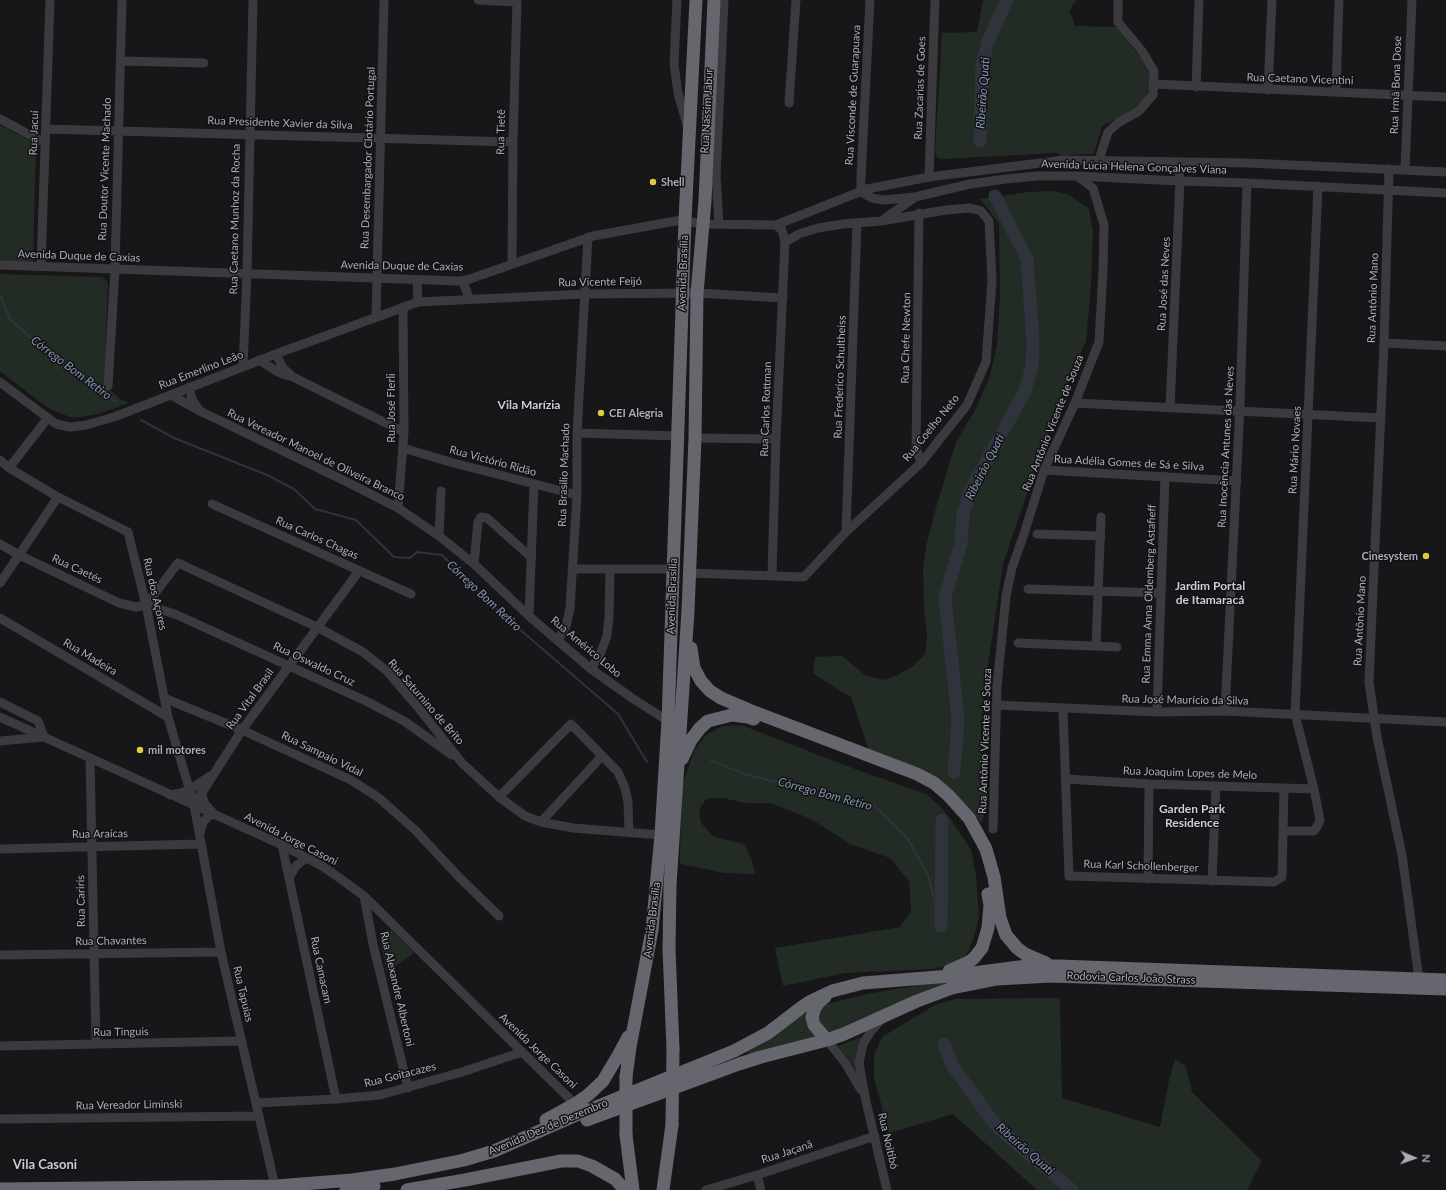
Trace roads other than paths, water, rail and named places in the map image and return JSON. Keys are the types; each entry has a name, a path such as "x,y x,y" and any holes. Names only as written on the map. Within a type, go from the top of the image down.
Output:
{"highway":[{"name":"Avenida Brasília","path":"632,1190 626,1135 626,1077 652,930 661,835 668,721 685,220 696,0"},
{"name":"Avenida Brasília","path":"663,1190 672,1125 673,1049 669,918 670,885 688,611 695,438 697,293 705,201 714,0"},
{"path":"705,201 716,176"},
{"path":"688,611 694,668 701,681 710,691 721,698 749,710 917,774 934,783 952,798 976,828 986,849 994,876 1000,918 1006,934 1014,945 1025,954 1042,962 1059,966"},
{"path":"678,768 685,749 700,728 708,721 732,715 748,717 914,779 925,785 944,801 971,836 982,861 990,905 988,928 982,948 974,958 958,968 924,978"},
{"name":"Rodovia Carlos João Strass","path":"832,991 863,983 950,976 1027,966 1446,980"},
{"name":"Rodovia Carlos João Strass","path":"827,1040 860,1028 917,1001 952,988 997,979 1025,976 1074,976 1446,989"},
{"path":"827,1040 814,1025 812,1017 818,1002 832,991"},
{"name":"Avenida Dez de Dezembro","path":"0,1189 276,1186 345,1181 395,1174 464,1160 494,1151 574,1116 734,1051 768,1032 802,1007 832,991"},
{"path":"276,1186 289,1179 359,1171 470,1152 505,1140 575,1104 588,1095 603,1081 626,1041 636,1017"},
{"name":"Avenida Dez de Dezembro","path":"346,1190 397,1182 496,1159 580,1123 739,1064 827,1040"},
{"path":"407,1190 561,1161 578,1162 592,1166 615,1180 624,1190"}],"street":[{"name":"Rua Jacuí","path":"41,266 50,0"},
{"name":"Rua Doutor Vicente Machado","path":"108,386 115,269 122,0"},
{"name":"Rua Caetano Munhoz da Rocha","path":"243,367 247,274 253,0"},
{"name":"Rua Desembargador Clotário Portugal","path":"376,316 384,0"},
{"path":"478,0 517,1"},
{"path":"677,0 674,64 678,93 690,134"},
{"name":"Rua Nassim Jabur","path":"719,224 716,176 724,0"},
{"path":"789,103 796,0"},
{"name":"Rua Visconde de Guarapuava","path":"861,192 870,0"},
{"name":"Rua Zacarias de Goes","path":"929,177 935,0"},
{"path":"1099,160 1108,132 1118,123 1139,111 1153,95 1154,71 1142,50 1118,22 1118,0"},
{"path":"1196,87 1199,0"},
{"path":"1268,90 1272,0"},
{"path":"1336,92 1339,0"},
{"name":"Rua Irmã Bona Dose","path":"1404,170 1412,0"},
{"name":"Rua Tietê","path":"512,264 513,142 517,1"},
{"path":"121,61 204,63"},
{"name":"Rua Caetano Vicentini","path":"1153,84 1268,90 1446,96"},
{"path":"0,119 45,143"},
{"name":"Rua Presidente Xavier da Silva","path":"46,129 513,142"},
{"name":"Avenida Lúcia Helena Gonçalves Viana","path":"861,192 867,189 929,177 1064,160 1345,167 1446,172"},
{"name":"Rua José das Neves","path":"1170,406 1180,181 1178,162"},
{"name":"Rua Antônio Mano","path":"1389,169 1384,343 1369,682 1374,719 1402,855 1419,979"},
{"name":"Avenida Lúcia Helena Gonçalves Viana","path":"861,192 872,198 883,200 915,197 970,184 1019,177 1077,176 1180,181 1247,182 1446,193"},
{"name":"Rua Antônio Vicente de Souza","path":"993,829 996,705 1006,596 1012,568 1044,470 1075,403 1099,342 1104,225 1093,188 1077,176"},
{"name":"Rua Inocência Antunes das Neves","path":"1225,712 1240,411 1247,182"},
{"name":"Rua Mário Novaes","path":"1283,831 1314,831 1320,820 1314,789 1295,714 1318,186"},
{"name":"Avenida Duque de Caxias","path":"0,265 463,281 588,237 681,220 703,224 776,225 861,192"},
{"path":"881,221 915,197"},
{"name":"Rua Coelho Neto","path":"772,576 804,577 846,532 921,463 967,405 986,362 992,281 989,221 981,211 970,208 919,214"},
{"path":"785,242 799,234 818,228 881,221 919,214"},
{"name":"Rua Chefe Newton","path":"919,214 916,448 921,463"},
{"name":"Rua Frederico Schultheiss","path":"846,532 857,223"},
{"name":"Rua Carlos Rottman","path":"772,576 776,439 785,242 782,230 776,225"},
{"name":"Rua Brasilio Machado","path":"558,640 569,617 577,495 577,434 588,237"},
{"path":"417,280 418,302"},
{"path":"463,281 469,298"},
{"name":"Rua Vicente Feijó","path":"418,302 469,298 585,294 697,293 783,298"},
{"name":"Rua Emerlino Leão","path":"0,382 47,419 56,424 70,427 96,424 259,360 376,316 418,302"},
{"name":"Rua José FIerli","path":"398,508 404,432 403,307"},
{"path":"1384,343 1446,346"},
{"path":"276,354 283,368 292,377"},
{"path":"259,360 278,372 292,377 404,432"},
{"path":"189,388 192,399 200,411"},
{"name":"Rua Vereador Manoel de Oliveira Branco","path":"171,395 200,411 398,508 439,536 474,564 529,616"},
{"path":"1075,403 1170,406 1381,418"},
{"path":"9,468 47,419"},
{"path":"577,434 678,436"},
{"path":"695,438 776,439"},
{"name":"Rua Victório Ridão","path":"403,448 577,495"},
{"name":"Rua dos Açores","path":"0,460 9,468 58,497 128,532 146,605 168,717 194,805"},
{"name":"Rua Adélia Gomes de Sá e Silva","path":"1044,470 1237,481"},
{"name":"Rua Emma Anna Oldemberg Astafieff","path":"1157,712 1165,476"},
{"path":"529,616 534,484"},
{"path":"439,536 441,491"},
{"path":"0,583 58,497"},
{"name":"Rua Carlos Chagas","path":"212,504 411,594"},
{"path":"474,564 478,522 481,517 487,518 532,558"},
{"path":"1096,646 1101,518"},
{"path":"1037,534 1101,536"},
{"name":"Rua Caetés","path":"0,544 19,555 119,603 136,607 146,605"},
{"name":"Rua Saturnino de Brito","path":"146,605 178,563 317,627 363,652 387,671 462,763 499,798 525,816 541,822 573,828 629,831 661,835"},
{"path":"572,569 673,569"},
{"path":"590,670 601,652 607,636 610,569"},
{"name":"Rua Vital Brasil","path":"194,805 242,730 359,571"},
{"path":"689,573 772,576"},
{"path":"1028,589 1161,593"},
{"name":"Rua Oswaldo Cruz","path":"146,605 182,617 368,702 404,721 462,763"},
{"name":"Rua Américo Lobo","path":"529,616 558,640 590,670 668,721"},
{"name":"Rua Madeira","path":"0,618 168,717"},
{"path":"1018,643 1117,647"},
{"name":"Rua Sampaio Vidal","path":"164,698 242,730 351,780 379,798 415,830 459,877 499,916"},
{"path":"0,702 38,721 44,737 0,741"},
{"name":"Rua José Maurício da Silva","path":"996,705 1157,712 1295,714 1446,722"},
{"name":"Rua Karl Schollenberger","path":"1064,709 1070,876 1274,882 1282,877 1283,831"},
{"name":"Avenida Jorge Casoni","path":"0,717 282,845 338,877 364,896 575,1104"},
{"path":"499,798 572,724 618,772 625,788 628,802 629,831"},
{"path":"541,822 602,756"},
{"name":"Rua Cariris","path":"90,758 96,1044"},
{"path":"170,795 189,790 214,774"},
{"name":"Rua Joaquim Lopes de Melo","path":"1066,779 1149,784 1314,789"},
{"path":"1148,879 1149,784"},
{"path":"1212,881 1216,786"},
{"path":"1283,831 1284,788"},
{"path":"200,840 203,822 206,818 214,814 205,804 201,793"},
{"name":"Rua Tapuias","path":"194,805 222,952 276,1186"},
{"name":"Rua Araícas","path":"0,848 92,846 200,840"},
{"name":"Rua Camacam","path":"282,845 336,1099"},
{"path":"289,878 296,866 306,858"},
{"name":"Rua Alexandre Albertoni","path":"364,896 373,944 408,1088"},
{"name":"Rua Chavantes","path":"0,955 222,952"},
{"name":"Rua Noitibó","path":"885,1016 867,1037 862,1049 859,1063 865,1097 887,1190"},
{"name":"Rua Noitibó","path":"827,1040 846,1064 865,1097"},
{"name":"Rua Tinguis","path":"0,1046 242,1041"},
{"name":"Rua Goitacazes","path":"256,1103 336,1099 380,1094 408,1088 522,1052"},
{"name":"Rua Vereador Liminski","path":"0,1119 259,1116"},
{"name":"Rua Jaçanã","path":"706,1190 757,1175 875,1136"},
{"path":"757,1175 761,1190"}],"waterway":[{"name":"Ribeirão Quati","path":"980,141 982,65 988,41 1007,0"},
{"name":"Ribeirão Quati","path":"954,772 958,720 945,597 961,543 963,515 970,491 1025,391 1032,366 1033,342 1027,259 995,196"},
{"name":"Córrego Bom Retiro","path":"0,295 10,319 48,354 116,402"},
{"name":"Córrego Bom Retiro","path":"141,420 174,438 267,475 294,489 315,509 356,520 394,557 410,558 417,552 442,555 488,602 618,714 647,762"},
{"name":"Córrego Bom Retiro","path":"710,760 744,774 875,806 908,839 928,875 941,926"},
{"name":"Ribeirão Quati","path":"941,926 942,820"},
{"name":"Ribeirão Quati","path":"944,1044 953,1067 997,1127 1072,1190"}],"place":[{"name":"Shell","path":"653,182"},
{"name":"CEI Alegria","path":"601,413"},
{"name":"Cinesystem","path":"1426,556"},
{"name":"mil motores","path":"140,750"}],"district":[{"name":"Vila Marízia","path":"529,405"},
{"name":"Jardim Portal de Itamaracá","path":"1210,593"},
{"name":"Garden Park Residence","path":"1192,816"},
{"name":"Vila Casoni","path":"45,1165"}]}
